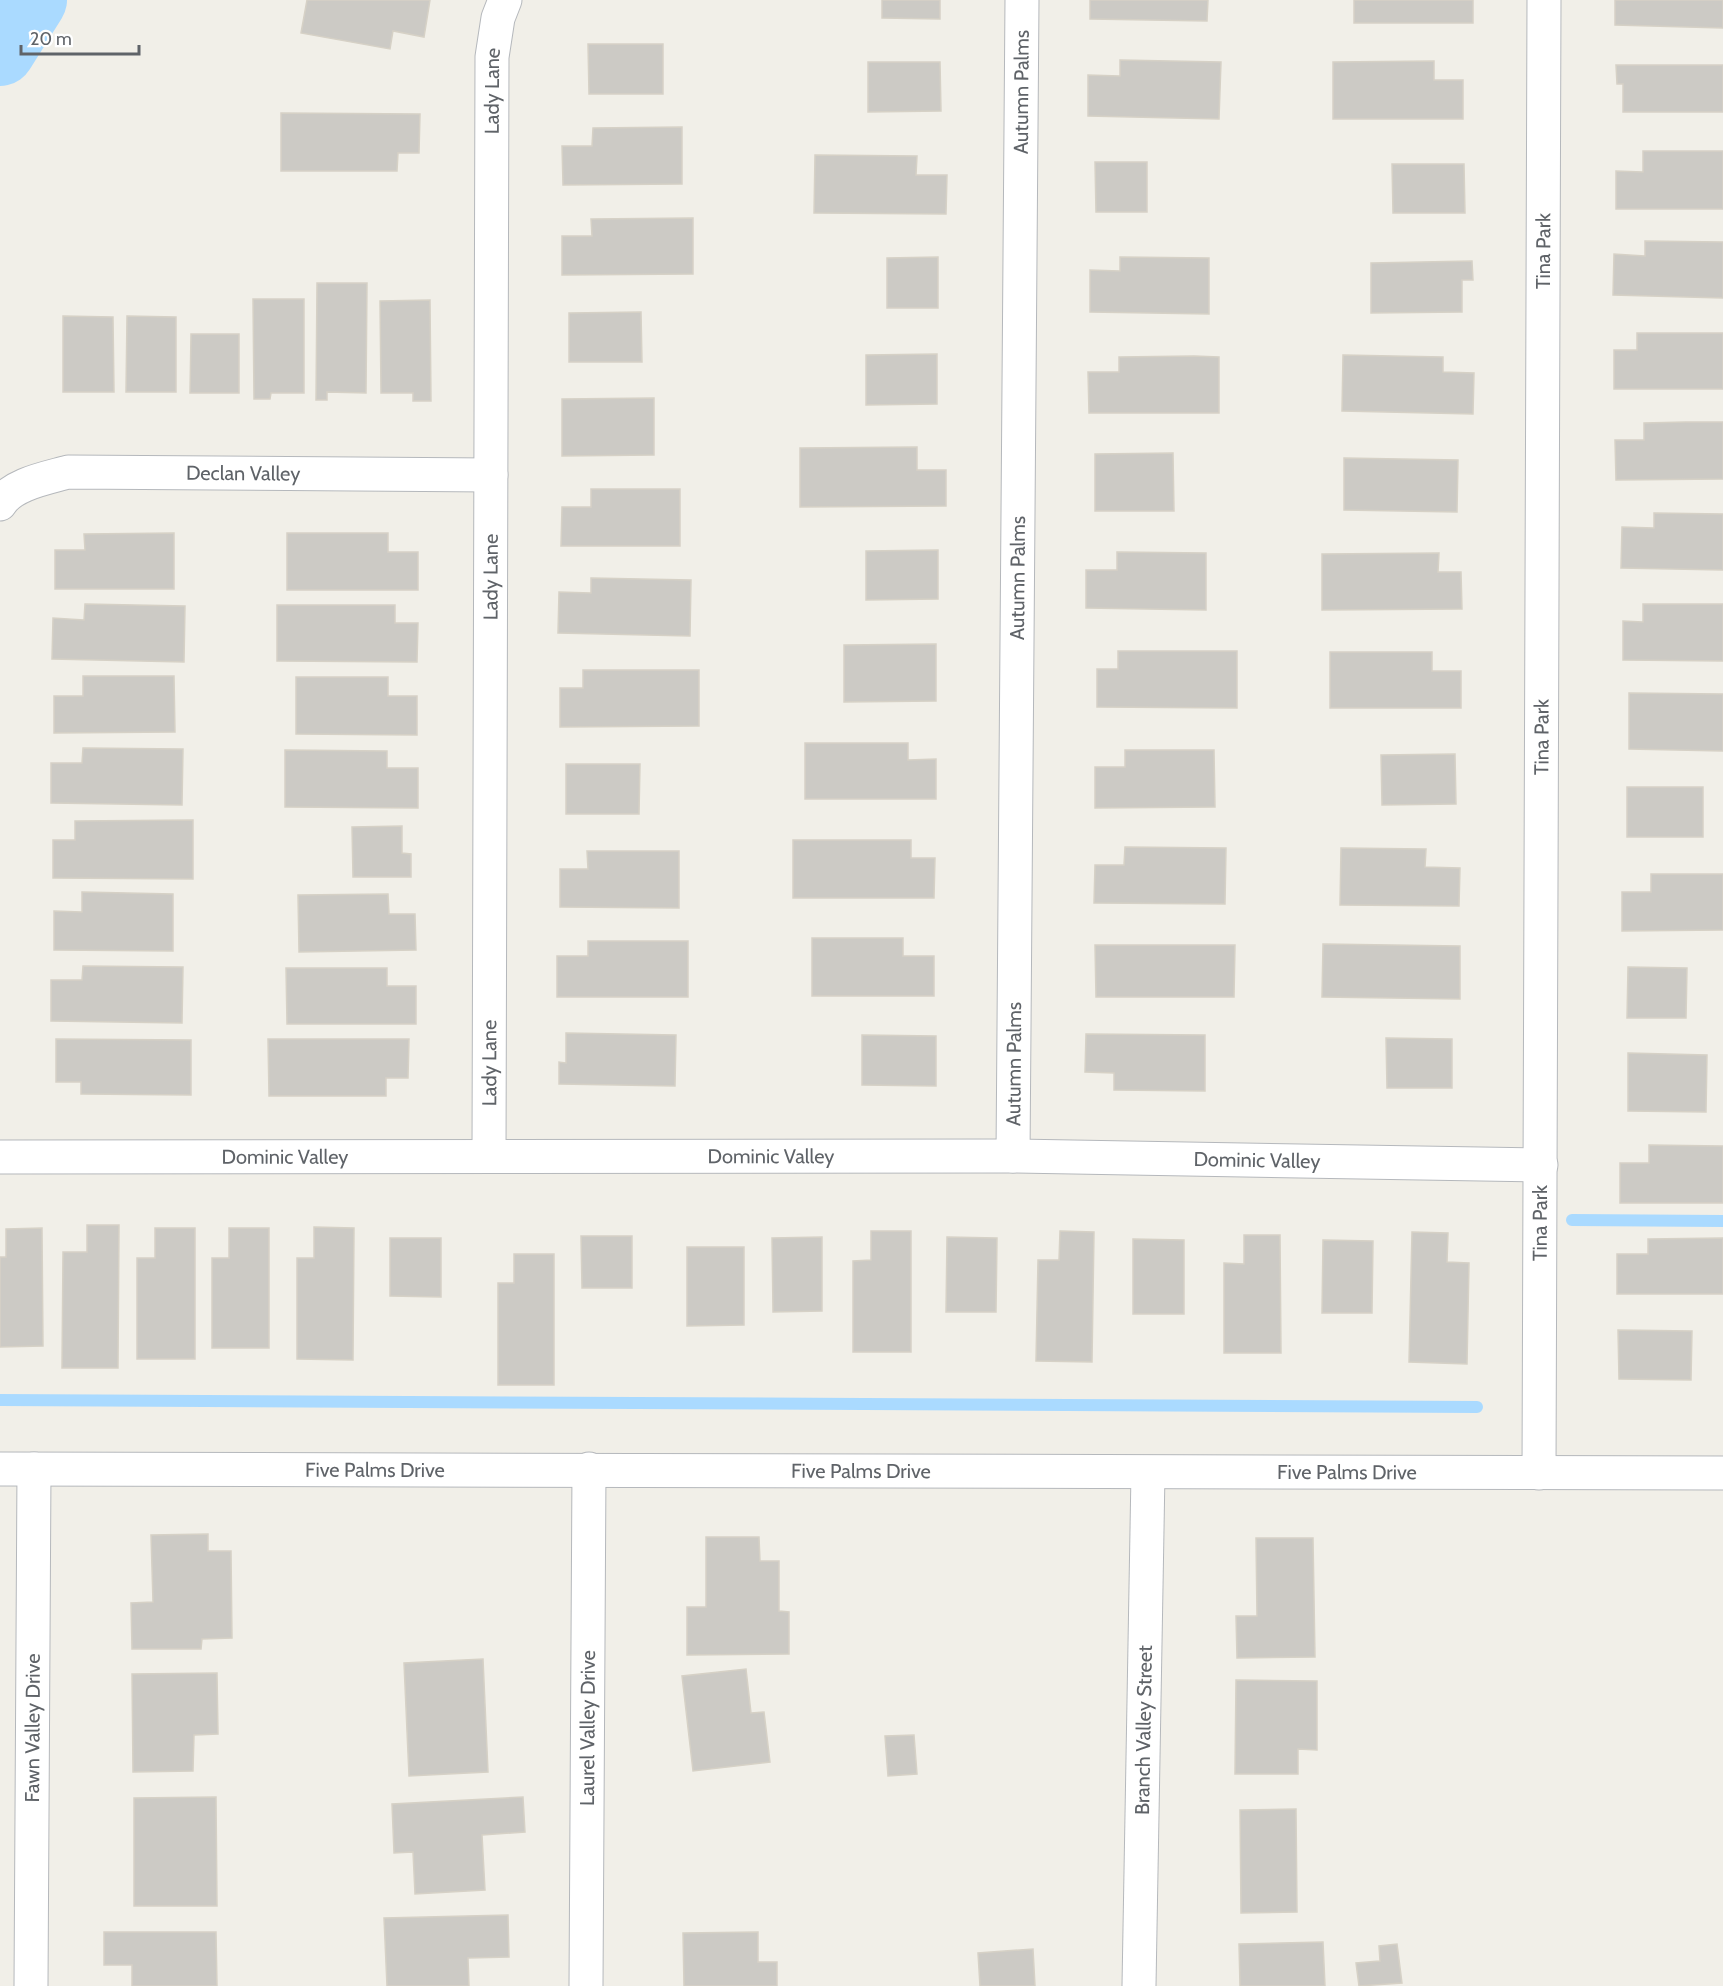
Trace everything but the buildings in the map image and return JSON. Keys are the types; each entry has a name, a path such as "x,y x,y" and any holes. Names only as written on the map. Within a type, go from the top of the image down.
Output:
{"street":[{"name":"Lady Lane","path":"489,1155 492,57 498,18 505,0"},
{"name":"Autumn Palms","path":"1013,1156 1022,0"},
{"name":"Tina Park","path":"1539,1473 1544,0"},
{"name":"Declan Valley","path":"2,502 30,482 68,472 491,475"},
{"name":"Dominic Valley","path":"0,1157 1013,1156 1541,1166"},
{"name":"Five Palms Drive","path":"0,1469 1723,1473"},
{"name":"Fawn Valley Drive","path":"31,1986 34,1469"},
{"name":"Laurel Valley Drive","path":"586,1986 589,1469"},
{"name":"Branch Valley Street","path":"1138,1986 1148,1473"}],"waterway":[{"path":"0,51 32,0"},
{"path":"1572,1220 1723,1221"},
{"path":"0,1400 1477,1407"}]}
